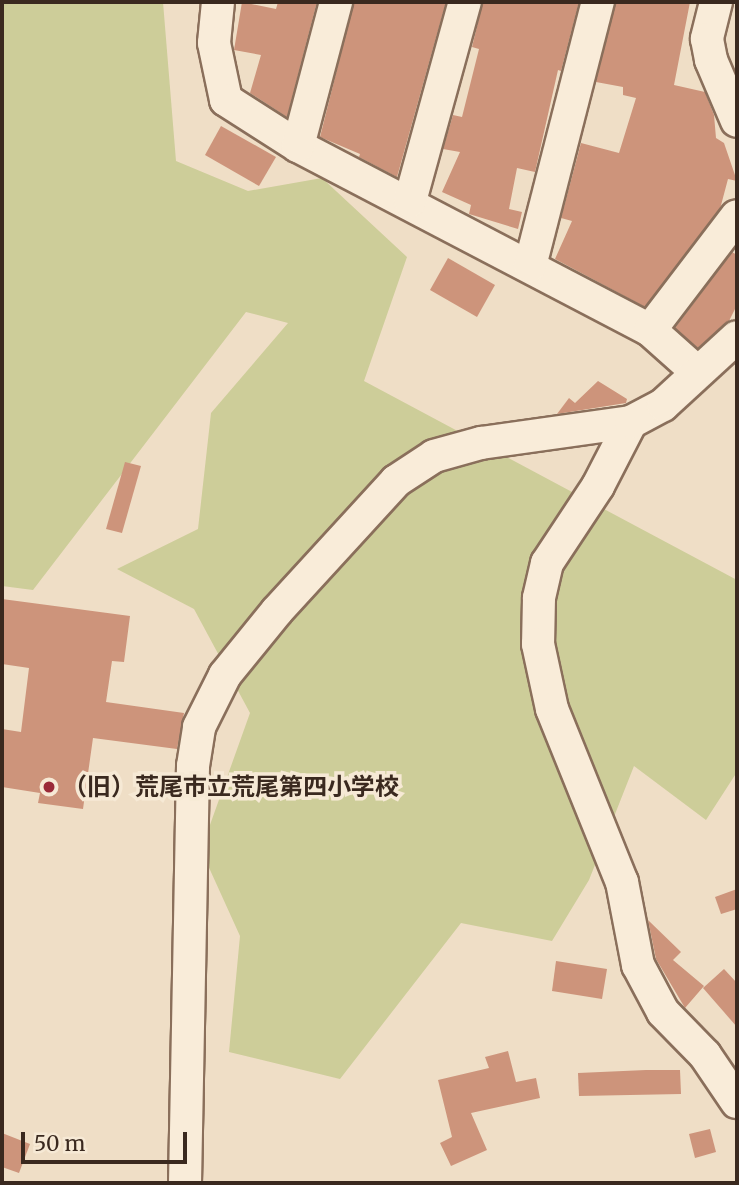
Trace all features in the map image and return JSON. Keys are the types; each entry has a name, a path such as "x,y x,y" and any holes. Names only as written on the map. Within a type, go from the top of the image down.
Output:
{"street":[{"path":"218,2 214,43 226,100 298,146 410,201 650,330 696,371"},
{"path":"298,146 336,2"},
{"path":"410,201 465,2"},
{"path":"530,266 598,2"},
{"path":"716,2 707,40 711,60 737,121"},
{"path":"650,330 737,216"},
{"path":"185,1183 193,766 199,727 225,675 353,524 396,481 434,456 481,443 631,422 663,405 696,371 737,337"},
{"path":"631,422 598,486 547,563 539,598 538,644 552,709 622,882 638,965 663,1012 705,1055 737,1102"}],"green space":[{"path":"2,2 163,2 176,161 248,191 322,178 407,257 364,381 737,580 737,772 706,820 634,766 589,880 552,941 461,923 340,1079 229,1052 240,936 201,850 250,713 194,609 117,569 198,529 211,413 288,323 246,312 33,590 2,586"}],"building":[{"path":"242,2 276,9 278,2 317,2 287,117 250,93 261,55 234,50"},
{"path":"354,2 446,2 397,177 359,157 360,154 320,137"},
{"path":"483,2 579,2 561,71 558,70 535,172 517,168 509,209 522,212 518,229 469,214 471,205 442,192 460,152 443,149 453,115 462,117 479,49 472,47"},
{"path":"616,2 690,2 674,85 705,92 714,115 716,138 724,143 737,181 728,179 720,209 645,307 555,259 572,221 561,218 581,143 619,153 636,98 623,95 623,87 596,82"},
{"path":"221,126 276,157 259,186 205,155"},
{"path":"732,252 737,255 737,305 729,321 698,348 675,328"},
{"path":"448,258 495,285 477,317 430,290"},
{"path":"598,381 627,399 626,403 557,414 569,398 575,403"},
{"path":"125,462 141,466 122,533 106,529"},
{"path":"2,599 130,616 124,662 112,661 106,702 184,713 177,749 93,738 83,809 38,803 40,793 2,787 2,729 21,732 29,668 2,664"},
{"path":"737,889 737,909 721,914 715,897"},
{"path":"648,920 681,952 673,960 704,986 685,1008 656,959"},
{"path":"556,961 607,969 602,999 552,991"},
{"path":"724,969 737,983 737,1027 703,988"},
{"path":"508,1051 516,1082 536,1078 540,1098 471,1113 487,1150 451,1166 440,1143 452,1137 438,1080 489,1068 485,1057"},
{"path":"680,1070 681,1094 579,1096 578,1073"},
{"path":"710,1129 716,1152 695,1158 689,1134"},
{"path":"2,1133 30,1144 19,1173 2,1167"}],"place":[{"name":"（旧）荒尾市立荒尾第四小学校","path":"49,787"}]}
